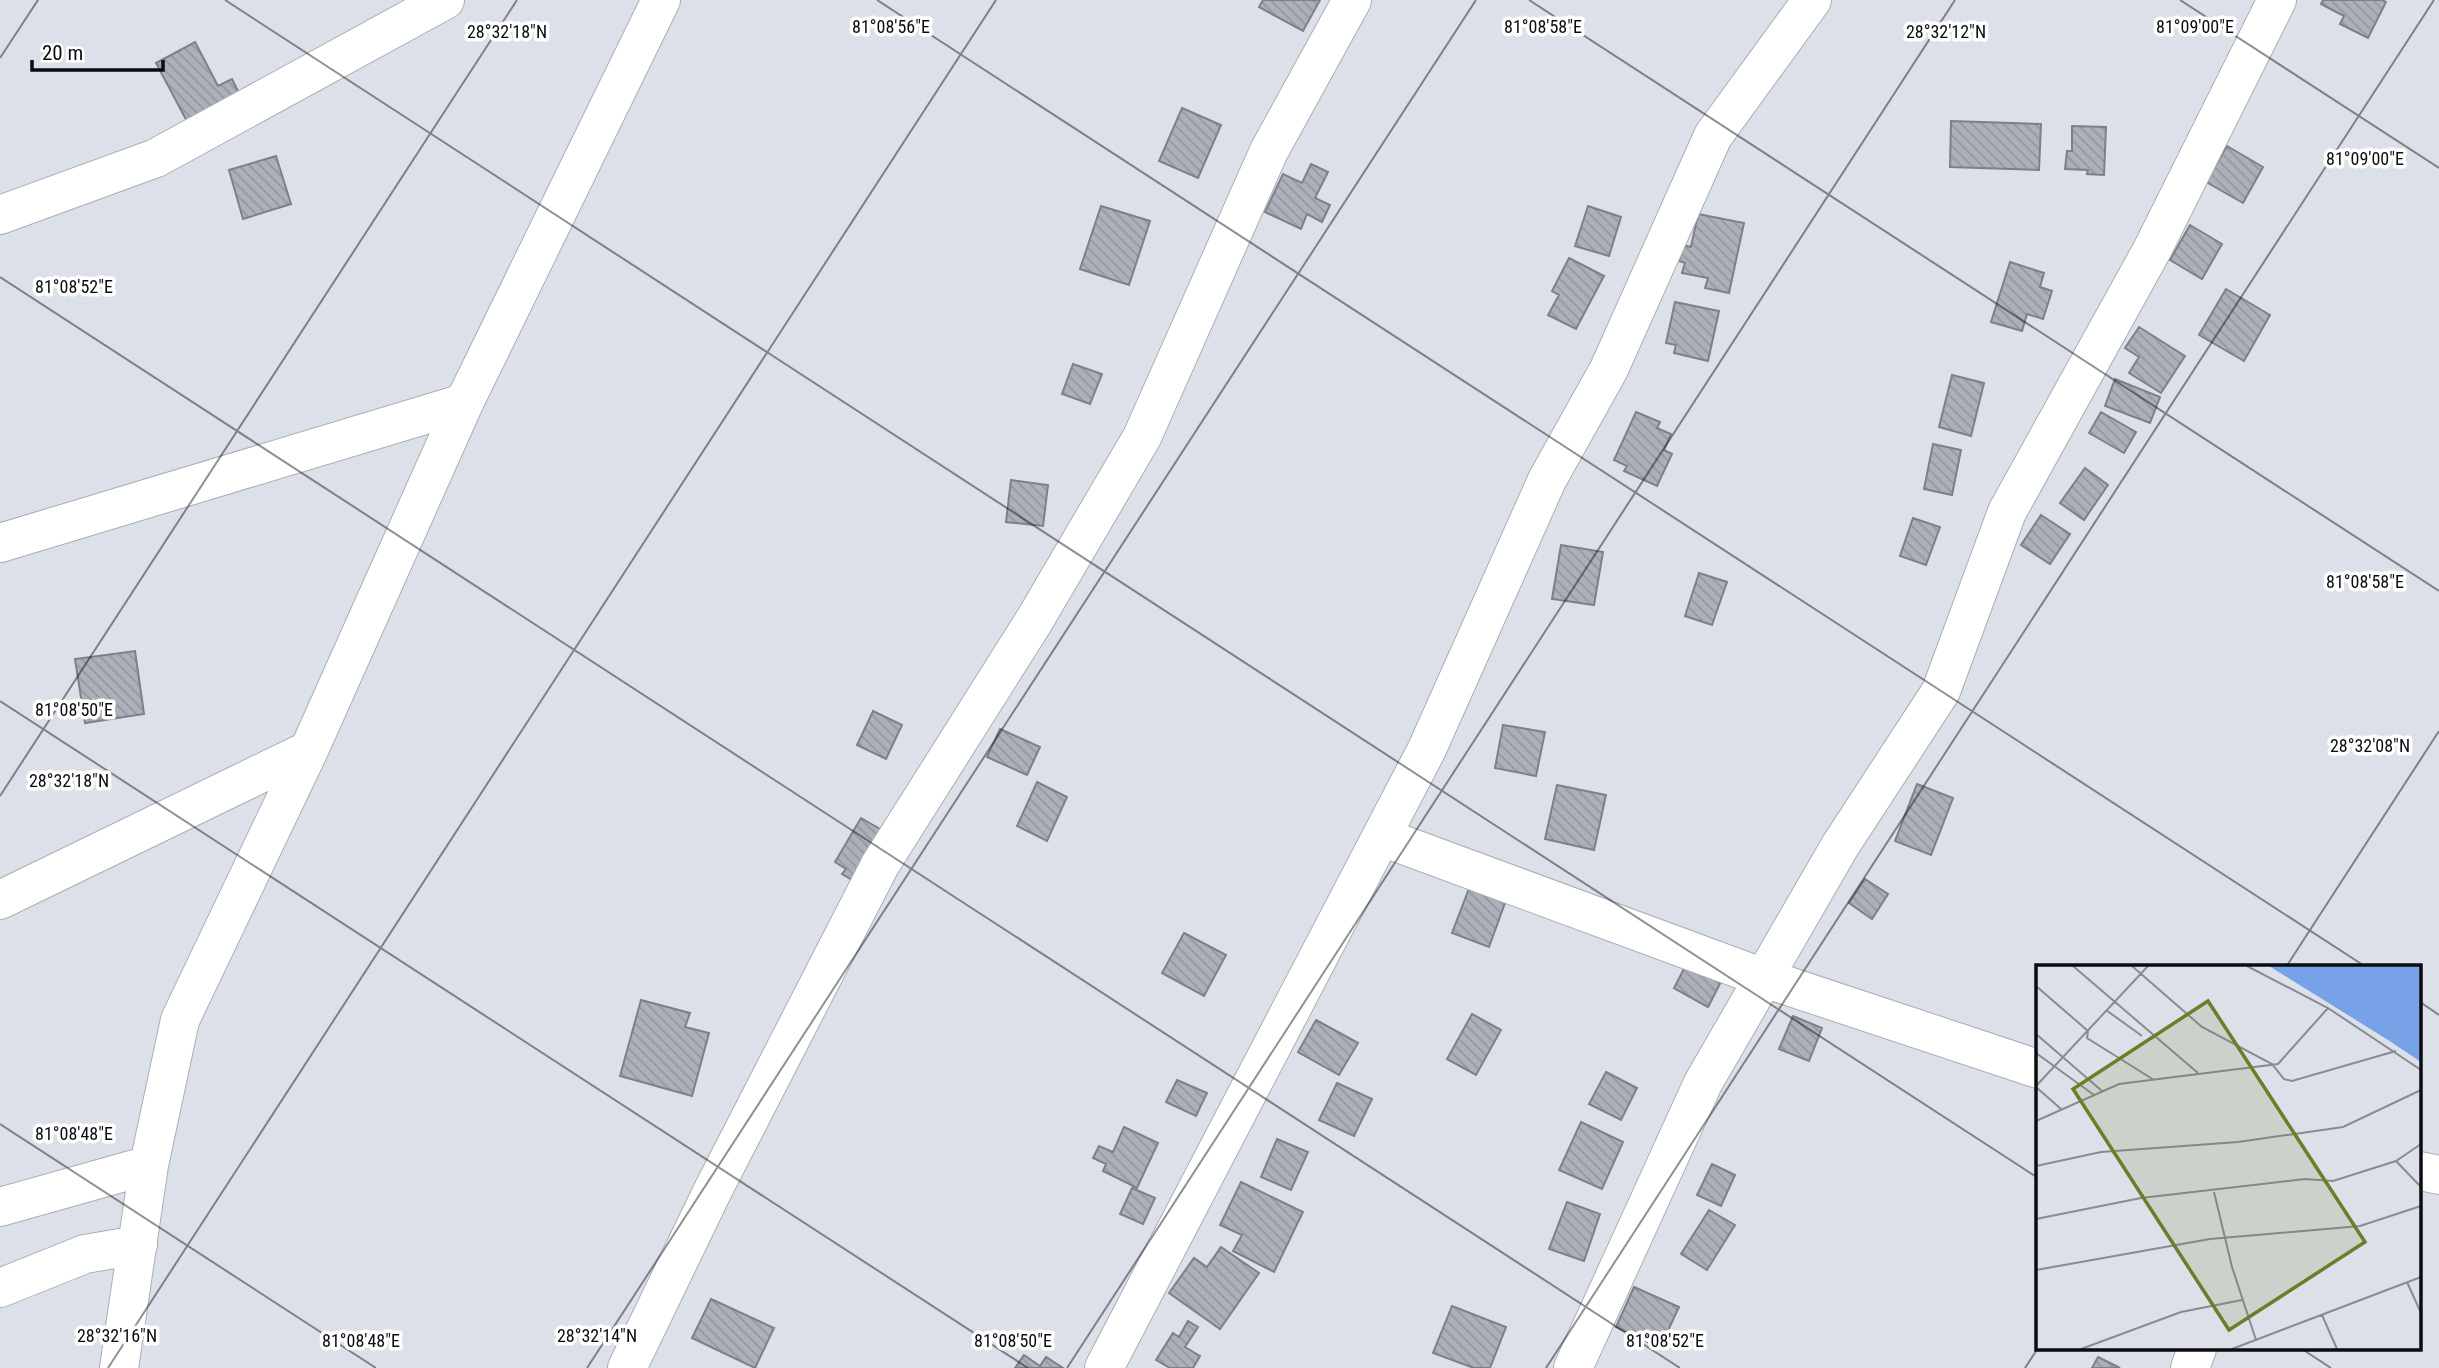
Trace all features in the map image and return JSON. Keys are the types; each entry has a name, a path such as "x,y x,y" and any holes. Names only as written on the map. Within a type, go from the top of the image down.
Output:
{"street":[{"path":"0,215 156,158 445,0"},
{"path":"119,1368 149,1165 180,1020 309,750 464,403 661,0"},
{"path":"626,1368 713,1190 880,866 1034,621 1142,437 1269,151 1352,0"},
{"path":"1104,1368 1427,750 1546,480 1609,369 1713,136 1812,0"},
{"path":"1573,1368 1703,1083 1840,846 1941,691 2007,512 2152,250 2277,0"},
{"path":"0,542 464,403"},
{"path":"0,900 309,750"},
{"path":"1382,837 1764,978 2036,1068"},
{"path":"0,1207 149,1165"},
{"path":"0,1289 85,1254 138,1245"},
{"path":"2190,1368 2197,1350"}],"building":[{"path":"1263,0 1320,0 1303,31 1259,7"},
{"path":"2323,0 2386,2 2368,38 2340,24 2344,16 2321,4"},
{"path":"195,42 218,86 232,79 243,101 191,129 156,63"},
{"path":"1182,108 1221,125 1198,178 1159,161"},
{"path":"1951,121 2041,124 2039,170 1950,167"},
{"path":"2072,126 2106,127 2104,175 2087,174 2088,170 2065,169 2067,151 2072,151"},
{"path":"2227,146 2263,167 2243,203 2206,182"},
{"path":"276,156 291,204 243,219 229,170"},
{"path":"1311,164 1328,172 1315,198 1330,205 1322,222 1307,214 1301,229 1265,212 1283,174 1302,183"},
{"path":"1101,206 1150,221 1129,285 1080,269"},
{"path":"1588,206 1621,217 1609,256 1575,246"},
{"path":"1698,214 1744,223 1729,293 1705,288 1708,278 1682,273 1685,263 1679,261 1683,245 1691,247"},
{"path":"2190,225 2222,244 2202,279 2170,260"},
{"path":"1569,258 1604,276 1576,329 1548,315 1559,295 1552,291"},
{"path":"2010,262 2044,273 2040,287 2052,291 2043,319 2027,314 2022,331 1991,322"},
{"path":"2226,289 2270,315 2244,361 2199,335"},
{"path":"1675,302 1719,311 1708,361 1674,353 1676,345 1666,343"},
{"path":"2139,327 2185,356 2161,393 2129,373 2139,357 2125,348"},
{"path":"1073,364 1102,374 1090,404 1062,394"},
{"path":"1952,375 1984,383 1971,436 1939,427"},
{"path":"2115,379 2160,397 2150,423 2105,406"},
{"path":"1636,412 1660,422 1657,428 1671,434 1664,450 1672,454 1657,486 1624,471 1627,466 1614,460"},
{"path":"2101,412 2136,432 2124,453 2089,433"},
{"path":"1933,444 1961,450 1952,495 1924,489"},
{"path":"2085,468 2108,485 2084,520 2060,503"},
{"path":"1011,480 1048,485 1043,526 1006,522"},
{"path":"2041,515 2070,534 2050,564 2021,545"},
{"path":"1913,518 1940,527 1926,565 1900,556"},
{"path":"1561,545 1603,552 1594,605 1552,599"},
{"path":"1699,573 1727,582 1712,625 1685,616"},
{"path":"135,651 144,714 85,723 75,659"},
{"path":"873,711 902,725 886,759 857,745"},
{"path":"1503,725 1545,732 1536,776 1495,768"},
{"path":"1000,729 1040,747 1027,775 987,757"},
{"path":"1037,782 1067,797 1047,841 1017,826"},
{"path":"1917,784 1953,798 1931,855 1895,841"},
{"path":"1557,785 1606,795 1594,850 1545,839"},
{"path":"861,818 887,833 857,883 842,874 846,869 835,862"},
{"path":"1473,878 1509,892 1489,947 1452,933"},
{"path":"1865,879 1888,894 1872,919 1849,903"},
{"path":"1184,933 1226,955 1204,996 1162,973"},
{"path":"1690,957 1724,976 1708,1007 1674,988"},
{"path":"641,1000 690,1013 685,1027 709,1033 692,1096 620,1076"},
{"path":"1472,1014 1501,1030 1476,1075 1447,1059"},
{"path":"1793,1016 1822,1028 1809,1061 1779,1049"},
{"path":"1316,1020 1358,1043 1339,1075 1298,1052"},
{"path":"1606,1072 1637,1088 1621,1120 1589,1104"},
{"path":"1177,1080 1207,1093 1196,1116 1166,1102"},
{"path":"1337,1083 1372,1099 1354,1136 1319,1120"},
{"path":"1581,1122 1623,1142 1602,1189 1559,1170"},
{"path":"1124,1127 1158,1143 1137,1188 1103,1171 1106,1164 1093,1158 1099,1146 1113,1152"},
{"path":"1277,1139 1308,1152 1291,1190 1261,1177"},
{"path":"1712,1164 1735,1175 1721,1206 1697,1195"},
{"path":"1241,1182 1303,1212 1274,1272 1233,1251 1242,1235 1220,1225"},
{"path":"1132,1188 1155,1198 1143,1224 1120,1214"},
{"path":"1567,1202 1600,1214 1584,1261 1549,1249"},
{"path":"1709,1210 1735,1225 1707,1270 1681,1254"},
{"path":"1221,1247 1259,1273 1220,1329 1169,1293 1194,1258 1207,1267"},
{"path":"1634,1287 1679,1307 1660,1348 1616,1327"},
{"path":"711,1299 774,1328 755,1368 692,1338"},
{"path":"1452,1306 1506,1327 1490,1368 1474,1368 1433,1353"},
{"path":"1188,1321 1198,1327 1185,1347 1200,1356 1193,1368 1170,1368 1156,1360 1173,1333 1179,1337"},
{"path":"1024,1355 1040,1366 1046,1357 1063,1368 1015,1368"},
{"path":"2098,1357 2120,1368 2092,1368"}]}
